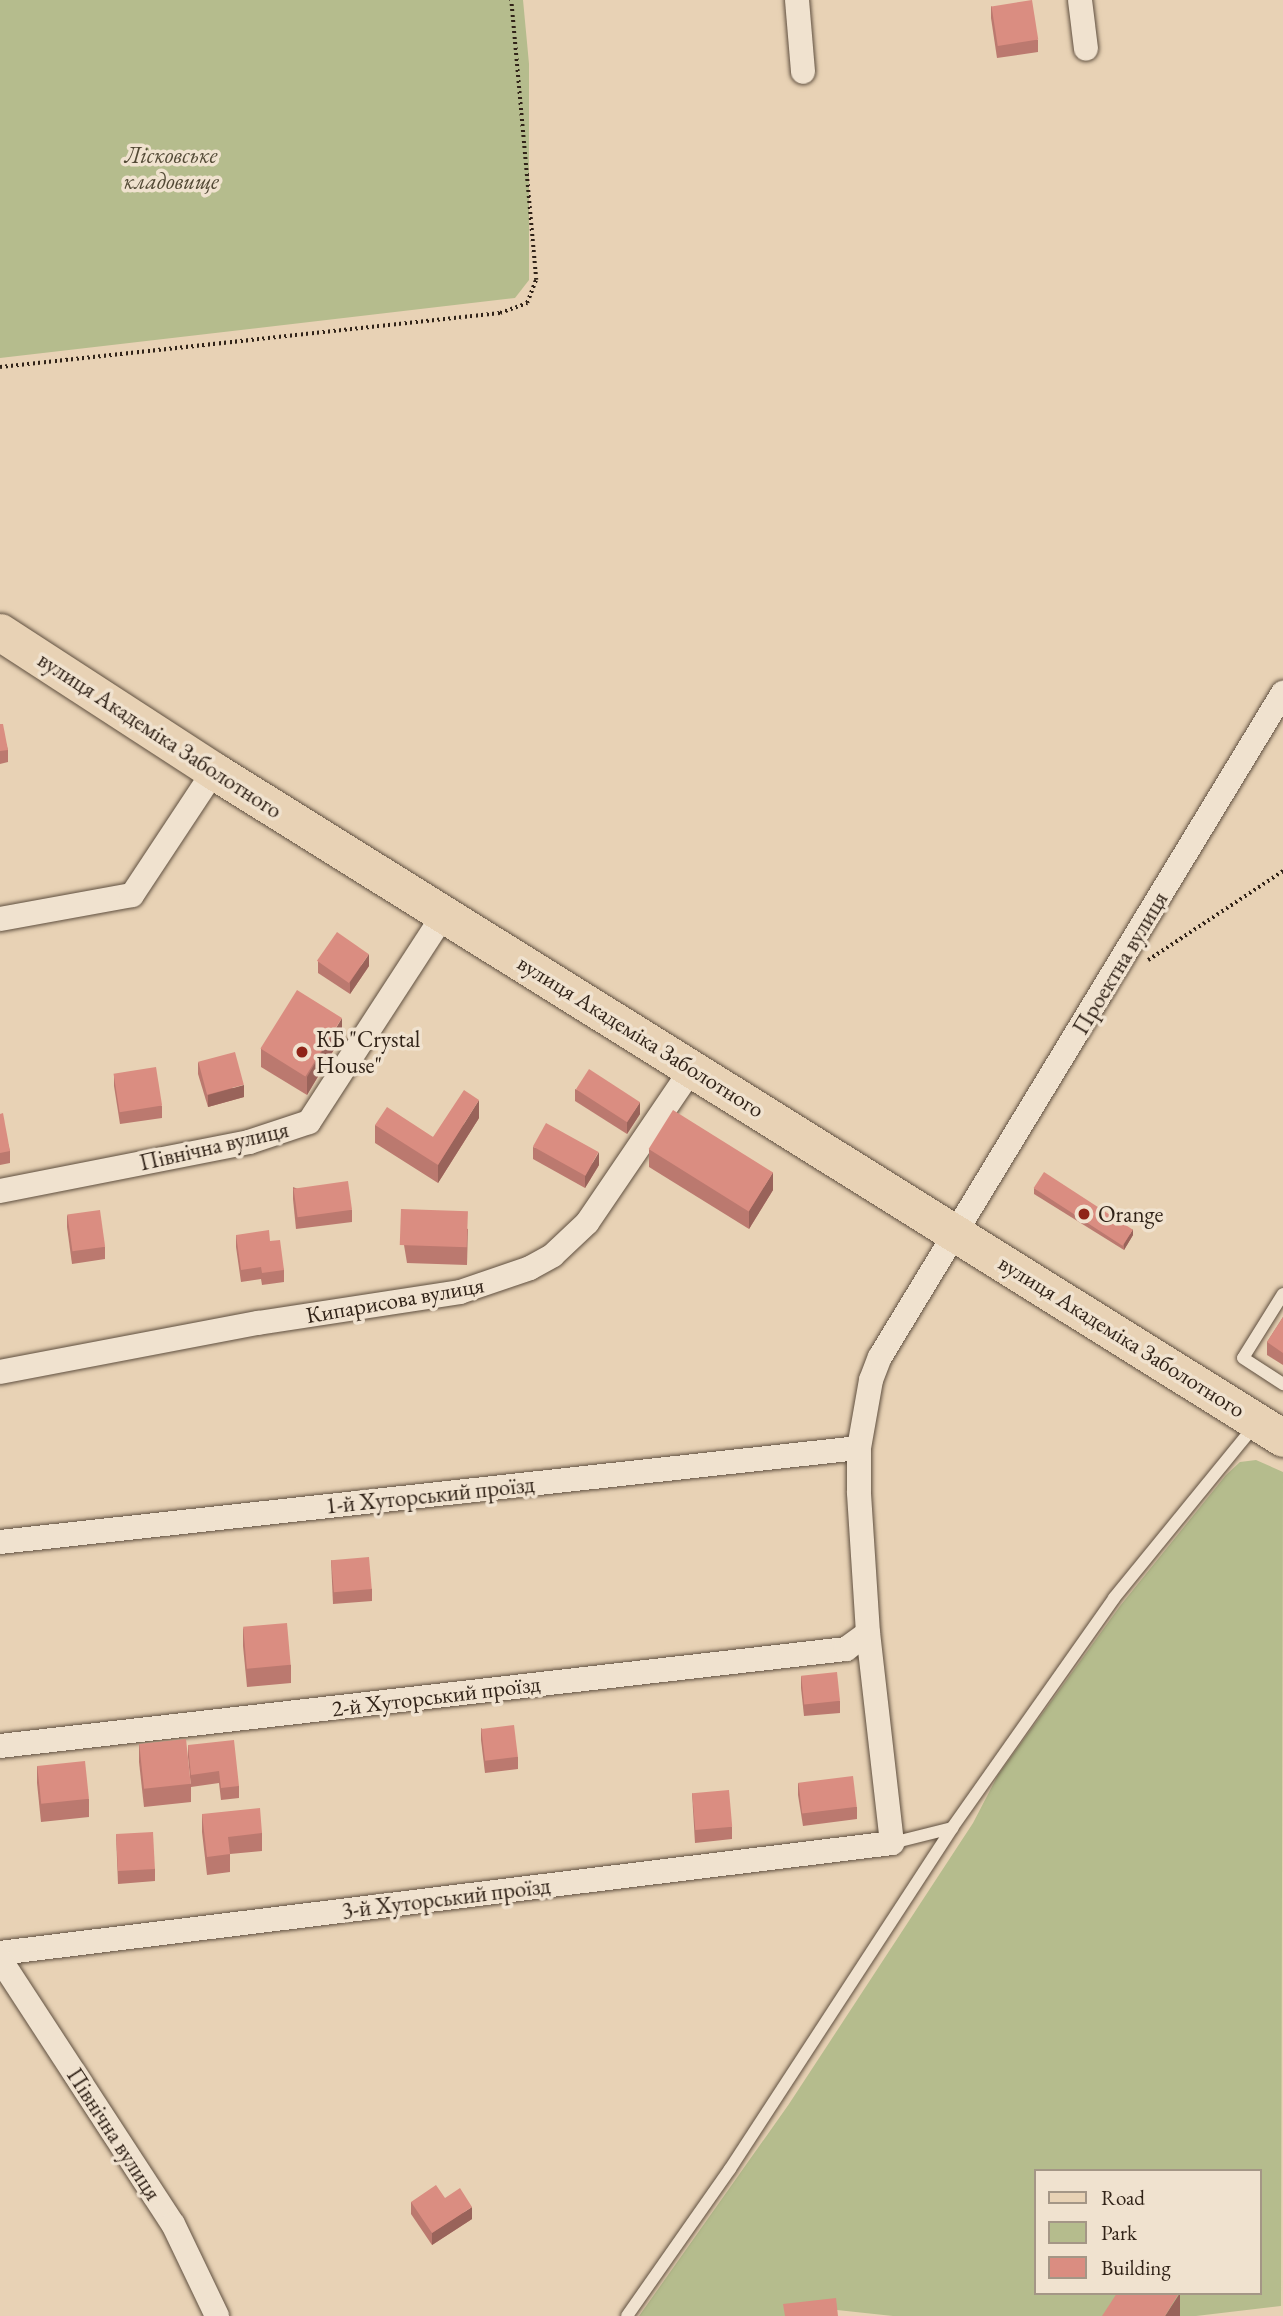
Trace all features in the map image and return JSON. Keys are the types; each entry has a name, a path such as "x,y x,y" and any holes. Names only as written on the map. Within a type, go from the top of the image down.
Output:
{"main road":[{"name":"вулиця Академіка Заболотного","path":"0,634 214,771 693,1067 1270,1430"}],"street":[{"path":"797,0 803,72"},
{"path":"1080,0 1086,50"},
{"name":"Проектна вулиця","path":"892,1843 868,1633 859,1448 866,1402 880,1357 1283,693"},
{"path":"0,919 132,895 214,771"},
{"name":"Північна вулиця","path":"0,1191 249,1142 309,1122 444,914"},
{"name":"Кипарисова вулиця","path":"0,1372 258,1323 460,1292 530,1268 553,1255 587,1223 693,1067"},
{"name":"1-й Хуторський проїзд","path":"0,1542 859,1448"},
{"name":"2-й Хуторський проїзд","path":"0,1746 846,1649 868,1633"},
{"name":"3-й Хуторський проїзд","path":"0,1953 892,1843"},
{"name":"Північна вулиця","path":"0,1959 173,2224 217,2316"}],"lane":[{"path":"1283,1294 1243,1359 1283,1384"},
{"path":"628,2316 730,2169 951,1828 1114,1598 1270,1430"},
{"path":"892,1843 951,1828"}],"path":[{"path":"0,367 500,313 527,303 536,280 511,0"},
{"path":"1106,988 1283,870"}],"green space":[{"name":"Лісковське кладовище","path":"0,0 523,0 529,64 529,280 515,298 0,358"},
{"path":"1256,1460 1283,1472 1281,2306 1196,2316 893,2316 837,2310 821,2316 639,2316 789,2104 973,1823 998,1775 1120,1606 1226,1475 1240,1462"}],"building":[{"path":"1032,0 1038,40 998,46 992,6"},
{"path":"0,724 3,724 8,750 0,751"},
{"path":"337,932 369,954 349,983 317,961"},
{"name":"КБ \"Crystal House\"","path":"297,990 342,1018 305,1077 260,1049"},
{"path":"235,1052 244,1085 207,1095 198,1062"},
{"path":"156,1067 162,1106 120,1112 114,1074"},
{"path":"589,1069 640,1102 627,1122 576,1089"},
{"path":"464,1090 479,1100 438,1165 375,1125 387,1107 433,1137"},
{"path":"673,1110 773,1173 749,1212 649,1149"},
{"path":"3,1113 10,1151 0,1153 0,1114"},
{"path":"546,1123 598,1152 585,1176 533,1147"},
{"name":"Orange","path":"1044,1172 1133,1230 1123,1246 1034,1188"},
{"path":"348,1181 352,1210 298,1217 294,1189"},
{"path":"401,1209 468,1211 467,1247 400,1245"},
{"path":"100,1210 105,1247 72,1251 67,1215"},
{"path":"269,1230 270,1241 280,1240 284,1270 262,1273 261,1267 241,1270 236,1235"},
{"path":"1283,1317 1283,1353 1267,1342"},
{"path":"369,1557 372,1589 334,1592 331,1560"},
{"path":"287,1623 291,1665 247,1669 243,1627"},
{"path":"837,1672 840,1701 804,1705 801,1676"},
{"path":"514,1725 518,1757 485,1761 481,1729"},
{"path":"186,1739 191,1784 144,1789 139,1744"},
{"path":"234,1740 239,1786 221,1788 219,1771 191,1775 188,1745"},
{"path":"85,1761 89,1799 41,1804 37,1766"},
{"path":"853,1776 857,1807 802,1813 798,1783"},
{"path":"729,1790 732,1827 695,1830 692,1793"},
{"path":"260,1808 262,1833 228,1837 230,1854 207,1857 202,1814"},
{"path":"153,1832 155,1869 118,1871 116,1834"},
{"path":"436,2185 445,2198 460,2188 472,2207 432,2233 411,2202"},
{"path":"1116,2295 1178,2295 1165,2316 1102,2316"},
{"path":"836,2298 838,2316 785,2316 783,2304"}],"place":[{"name":"КБ \"Crystal House\"","path":"302,1052"},
{"name":"Orange","path":"1084,1214"}]}
